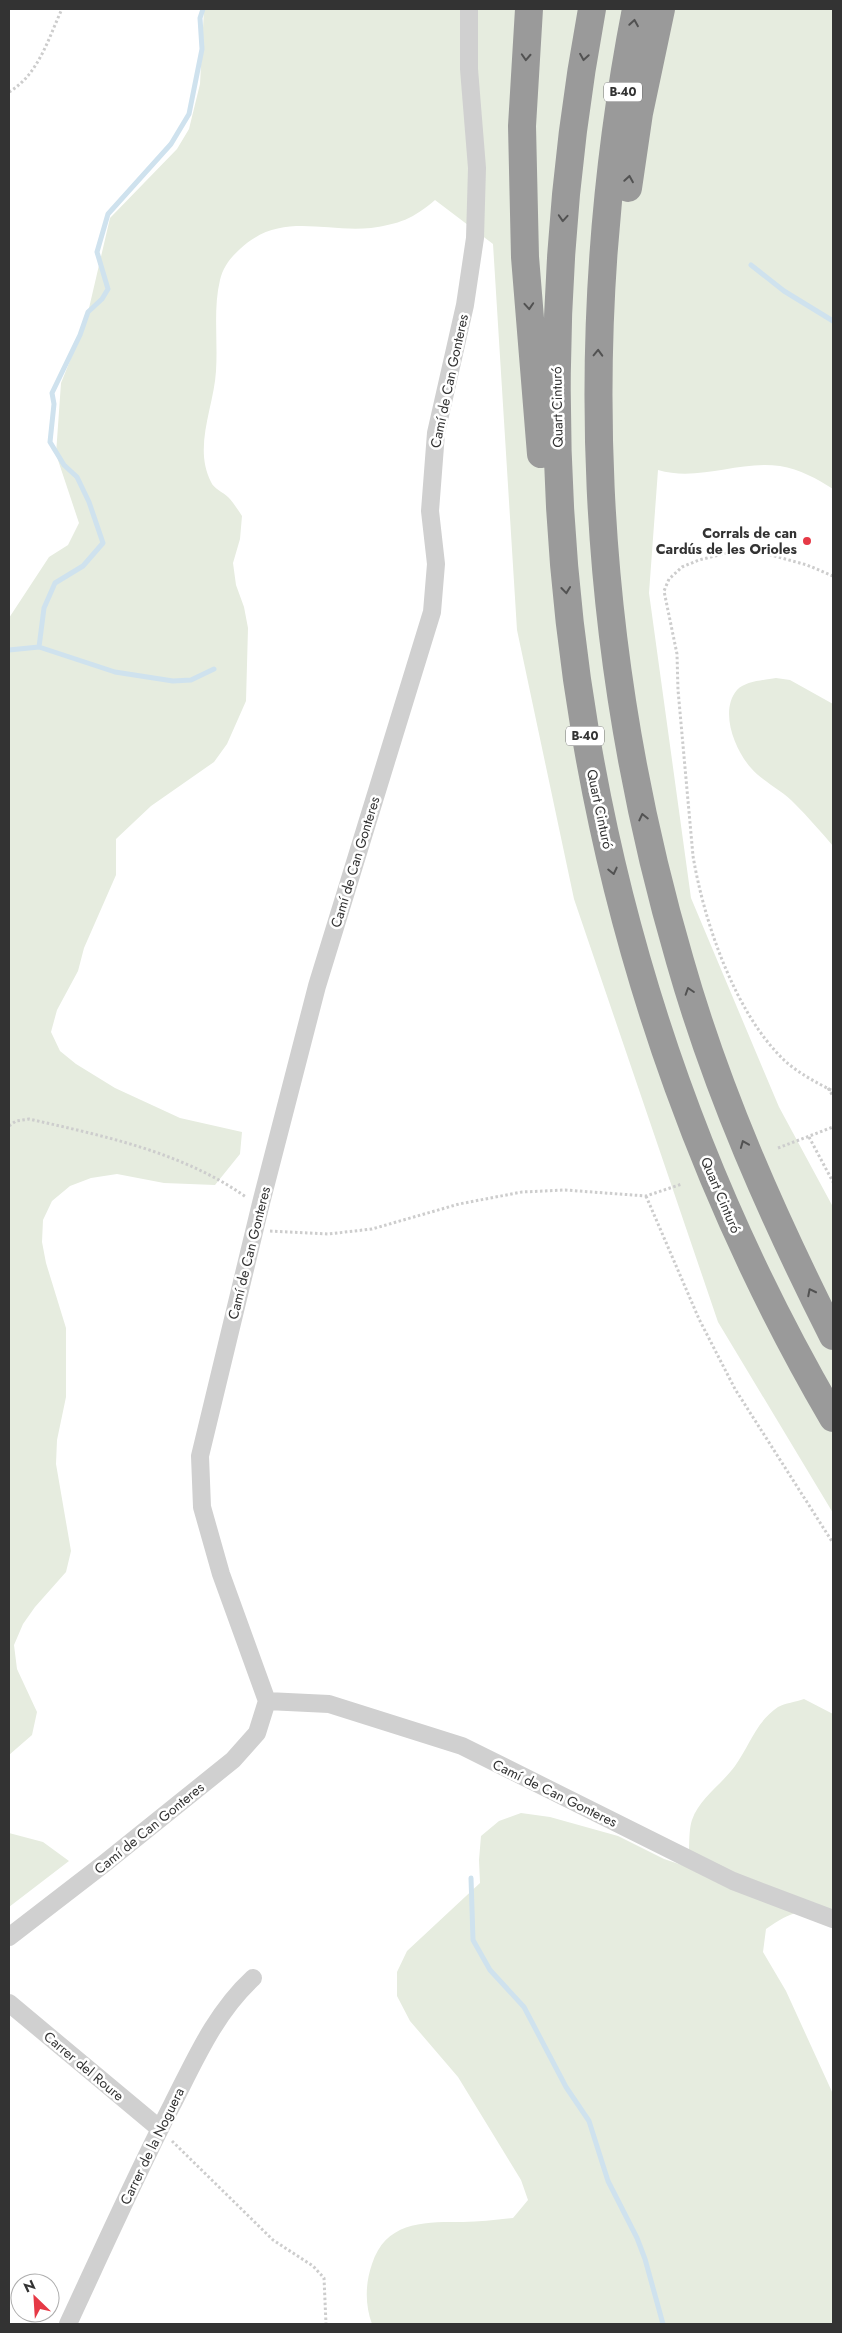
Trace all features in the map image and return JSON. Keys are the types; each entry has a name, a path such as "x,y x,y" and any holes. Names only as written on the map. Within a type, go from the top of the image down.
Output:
{"highway":[{"path":"529,9 522,126 525,257 544,487 563,562"},
{"name":"Quart Cinturó","path":"592,9 574,116 564,209 558,292 556,389 563,562 572,651 599,814 622,909 643,983 678,1088 745,1251 779,1319 833,1418"},
{"name":"B-40","path":"636,9 616,132 602,256 598,368 599,462 604,559 610,618 629,749 655,869 680,962 703,1035 758,1178 800,1271 833,1336"},
{"path":"604,559 614,470 615,372 623,226 639,113 661,9"}],"street":[{"name":"Camí de Can Gonteres","path":"9,1937 233,1760 257,1734 267,1701 221,1574 202,1507 200,1456 260,1203 317,986 432,612 436,564 430,502 436,432 465,305 475,238 477,168 469,70 469,9"},
{"name":"Camí de Can Gonteres","path":"267,1701 329,1704 462,1746 733,1881 833,1919"},
{"name":"Carrer de la Noguera","path":"68,2324 160,2129 223,2010 253,1978"},
{"name":"Carrer del Roure","path":"9,2003 160,2129"}],"path":[{"path":"9,92 22,83 35,68 62,9"},
{"path":"833,576 798,562 760,552 727,553 682,567 669,579 664,592 678,662 678,690 693,856 709,924 737,992 769,1042 785,1061 833,1091"},
{"path":"827,1088 833,1096"},
{"path":"9,1126 16,1122 29,1120 105,1136 189,1163 252,1201 260,1203"},
{"path":"778,1148 833,1127"},
{"path":"809,1137 833,1182"},
{"path":"254,1230 328,1234 372,1229 459,1204 522,1192 565,1190 646,1196 682,1184"},
{"path":"646,1196 699,1319 735,1389 833,1543"},
{"path":"160,2129 273,2240 313,2266 324,2278 326,2324"}],"shaded area":[{"path":"204,9 833,9 833,489 801,472 780,466 749,466 689,474 658,470 649,593 691,898 779,1107 833,1207 833,1513 718,1322 574,899 517,630 493,244 435,200 420,212 405,220 371,228 303,226 271,230 255,237 240,249 221,275 216,314 216,371 204,441 206,469 211,482 214,487 230,499 242,516 240,539 233,563 236,585 244,607 248,628 246,701 227,744 214,762 151,806 116,839 116,875 84,948 78,971 57,1010 51,1032 60,1051 76,1064 115,1088 180,1118 242,1132 240,1154 215,1185 164,1183 117,1174 91,1178 70,1186 52,1201 43,1220 42,1242 46,1263 66,1328 66,1397 57,1440 56,1464 71,1551 66,1572 35,1607 23,1624 14,1645 17,1669 37,1712 32,1735 9,1755 9,618 49,557 68,545 79,523 56,454 61,383 86,321 110,218 177,149 189,129 200,84"},
{"path":"776,678 790,680 833,704 833,846 790,799 761,778 751,768 740,751 731,730 729,709 737,690 750,683"},
{"path":"804,1699 833,1714 833,1910 798,1912 783,1918 766,1929 763,1952 786,1991 833,2094 833,2324 372,2324 367,2302 368,2279 378,2250 387,2239 408,2227 421,2224 513,2218 528,2200 521,2180 458,2077 410,2021 397,1996 397,1972 407,1951 480,1883 481,1836 499,1821 521,1813 550,1817 618,1836 664,1859 688,1867 691,1825 695,1812 705,1798 730,1773 758,1727 770,1713 778,1707"},
{"path":"9,1833 43,1842 69,1861 9,1907"}],"waterway":[{"path":"9,650 39,647 44,608 55,583 83,566 103,543 89,502 77,477 64,465 50,442 54,404 52,393 80,335 88,312 102,299 108,289 97,252 108,214 171,144 189,114 202,49 200,18 203,9"},
{"path":"751,265 784,291 833,321"},
{"path":"39,647 115,672 173,681 191,680 214,669"},
{"path":"471,1878 473,1940 490,1970 524,2007 566,2087 589,2121 608,2181 637,2238 645,2259 663,2324"}],"place":[{"name":"Corrals de can Cardús de les Orioles","path":"807,541"}]}
